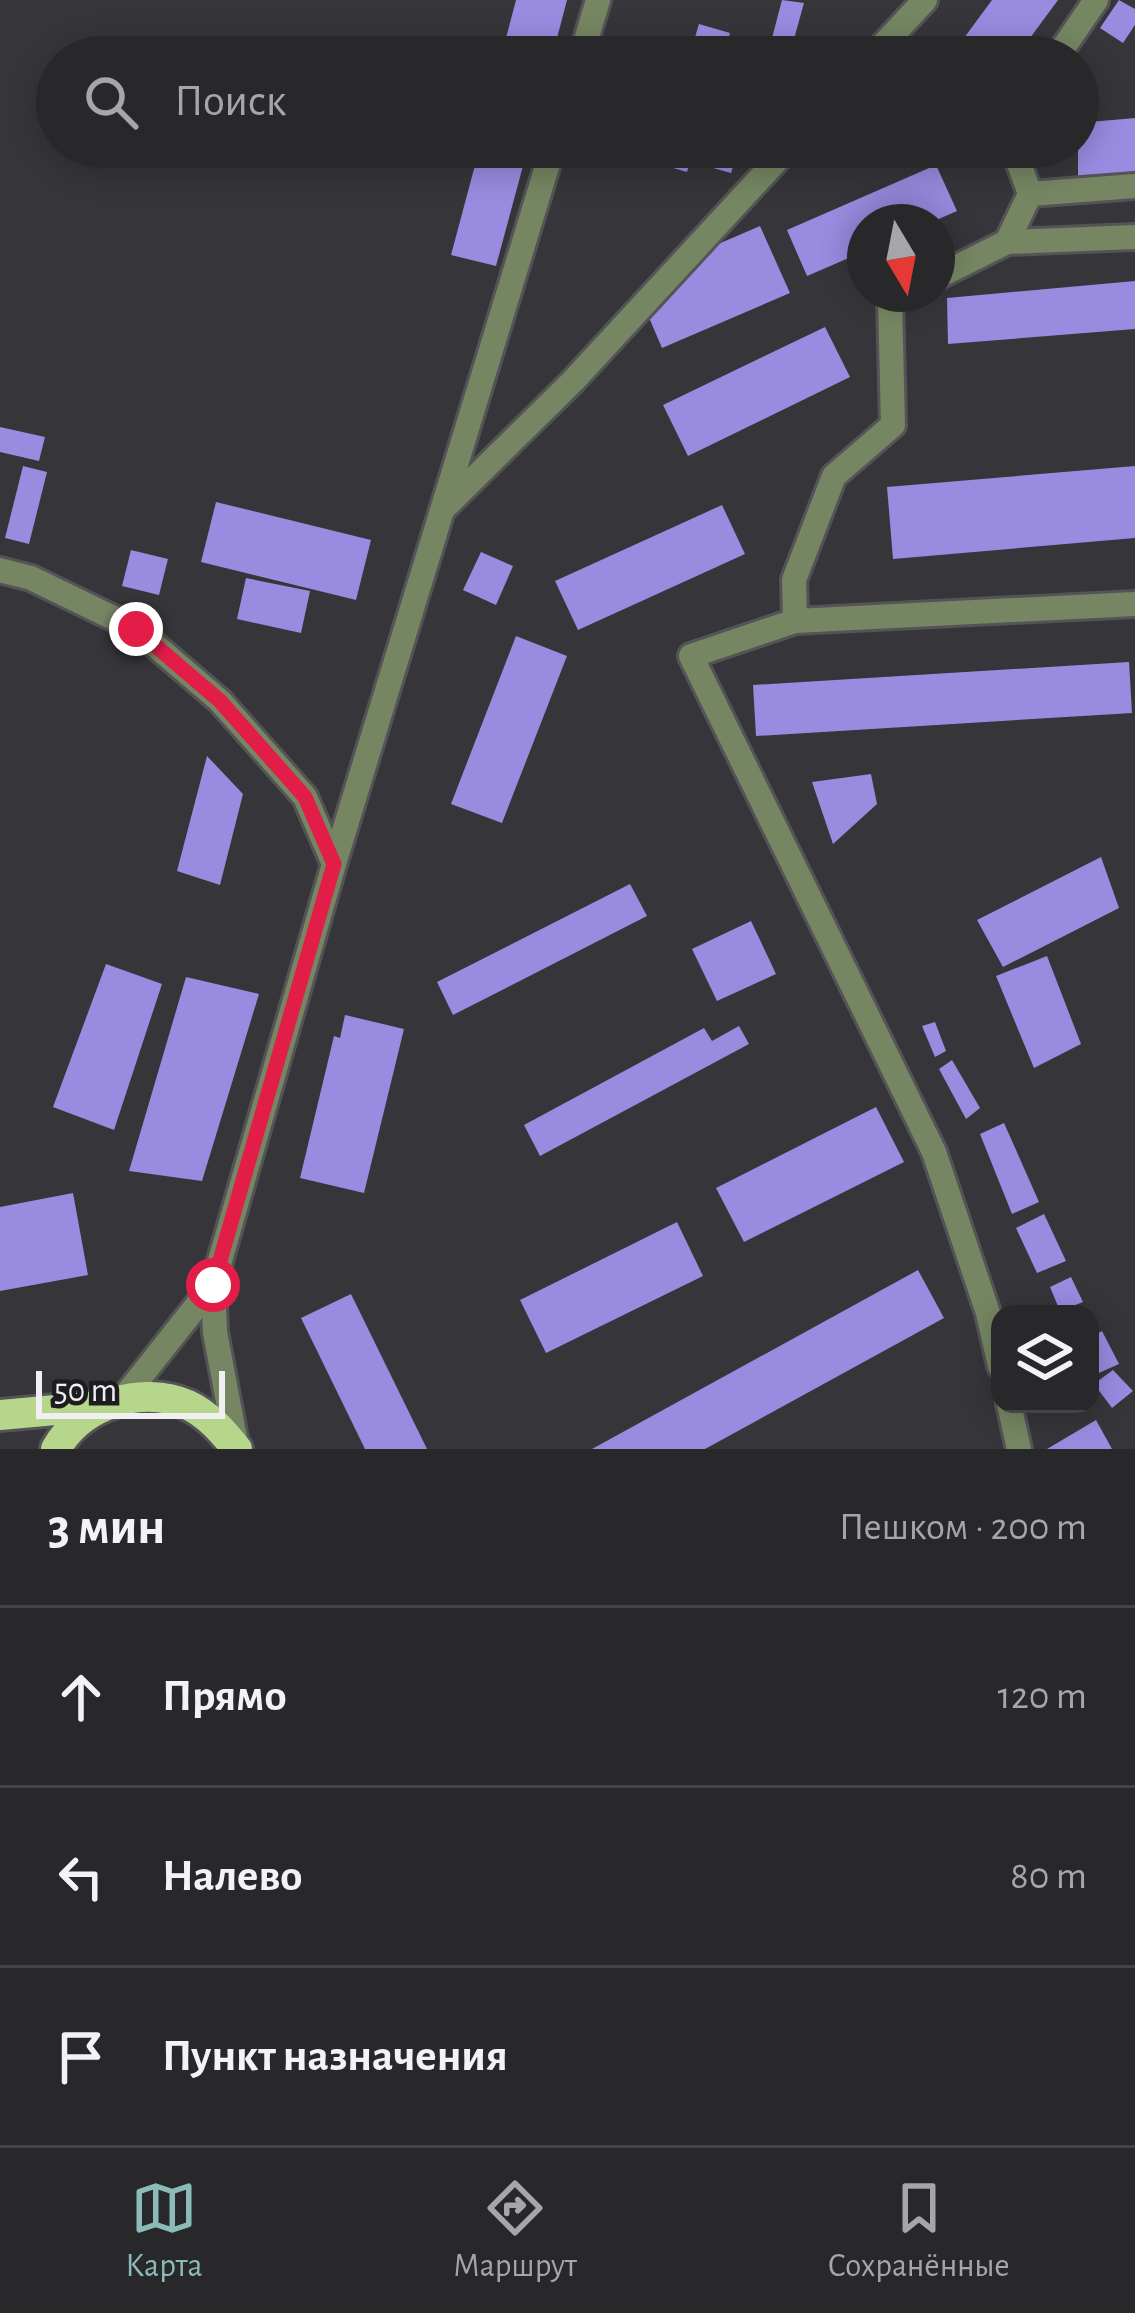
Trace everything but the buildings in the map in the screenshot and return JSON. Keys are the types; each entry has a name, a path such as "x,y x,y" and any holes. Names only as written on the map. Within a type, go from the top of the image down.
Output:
{"main road":[{"path":"0,1414 155,1397 188,1405 216,1423 237,1449"},
{"path":"56,1449 80,1420 113,1402"}],"street":[{"path":"587,36 598,0"},
{"path":"892,36 925,0"},
{"path":"1071,36 1096,0"},
{"path":"237,1449 215,1332 213,1285 334,864 547,168"},
{"path":"443,509 573,382 770,168"},
{"path":"1007,242 1030,194 1021,168"},
{"path":"1030,194 1135,186"},
{"path":"955,268 1007,242 1135,238"},
{"path":"795,621 794,580 834,476 893,424 890,312"},
{"path":"0,570 31,578 136,629 220,701 305,797 334,864"},
{"path":"991,1326 934,1152 691,656 795,621 1135,604"},
{"path":"113,1402 213,1285"},
{"path":"1011,1413 1019,1449"}],"route":[{"path":"136,629 220,701 305,797 334,864 213,1285"}]}
